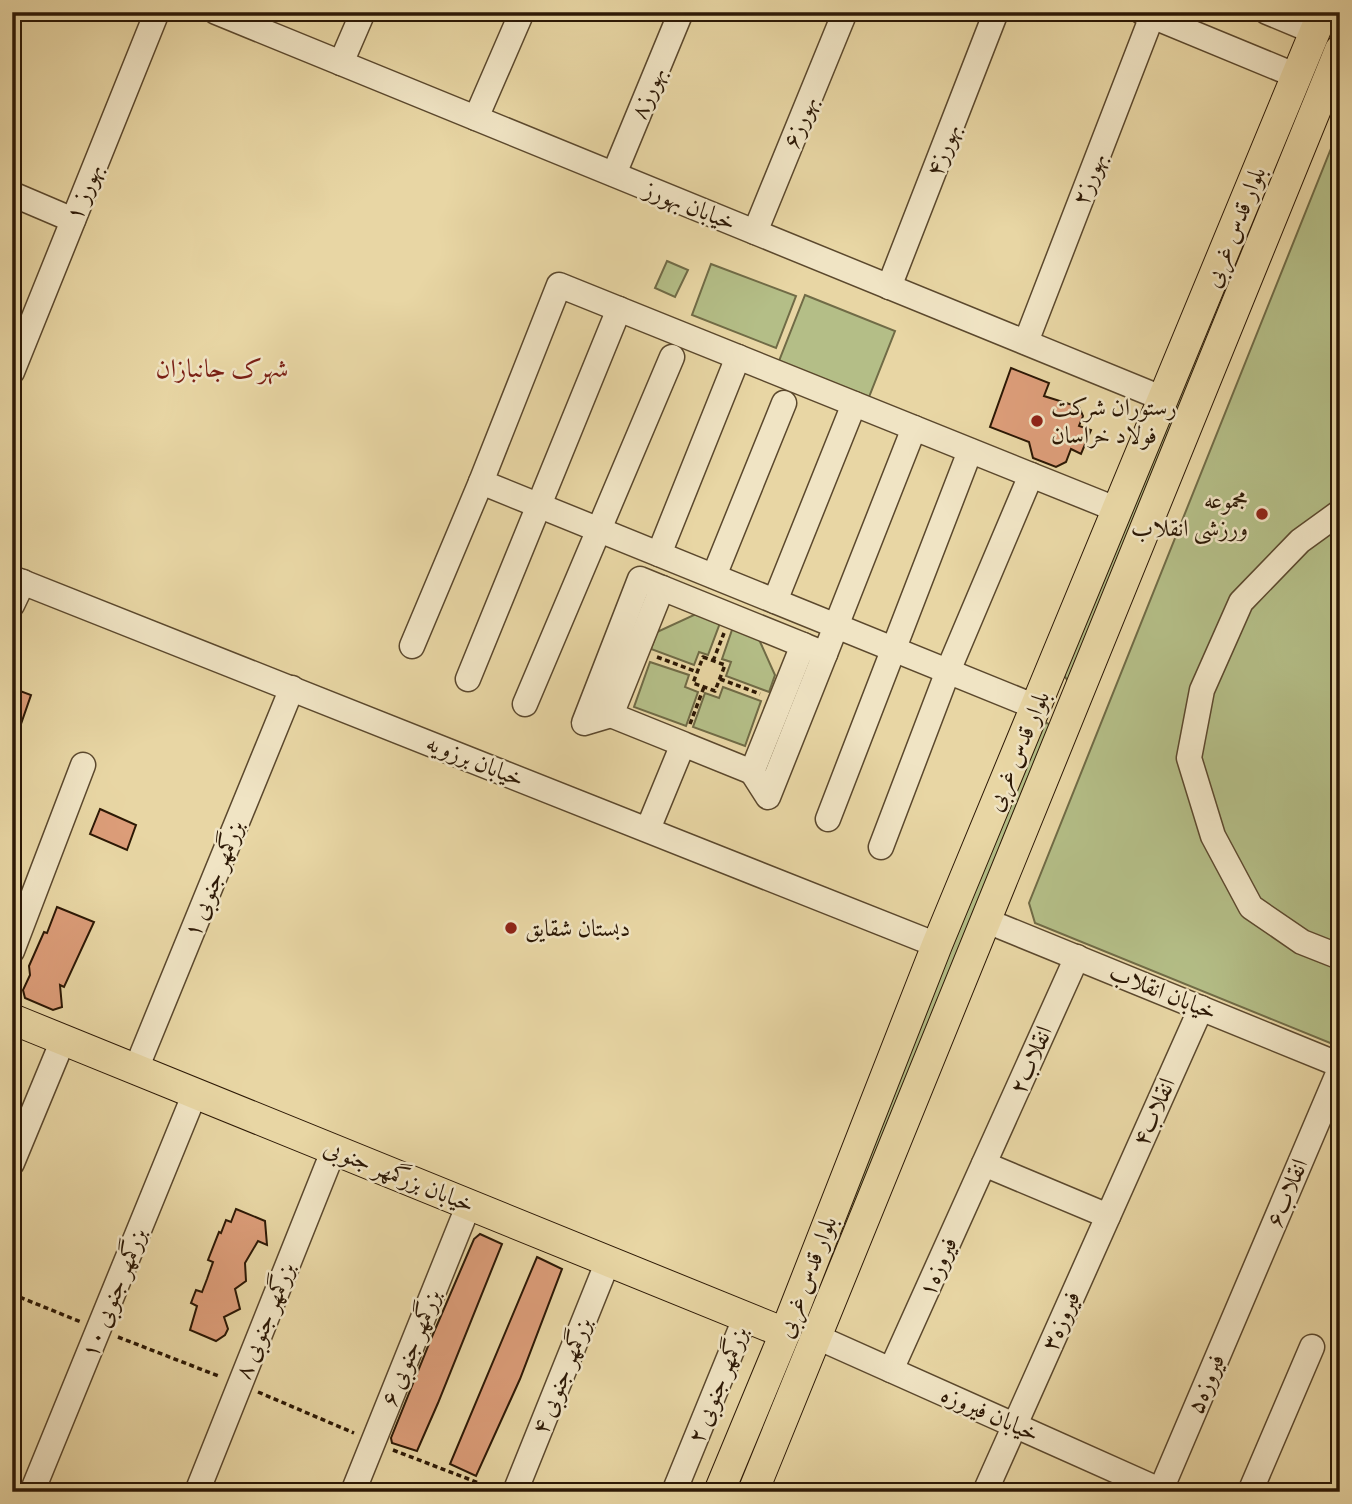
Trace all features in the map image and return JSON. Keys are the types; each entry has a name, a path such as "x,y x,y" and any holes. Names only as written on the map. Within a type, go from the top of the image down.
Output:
{"main road":[{"name":"بلوار قدس غربی","path":"719,1492 785,1333 937,944 1319,22"},
{"name":"بلوار قدس غربی","path":"753,1492 1338,60"},
{"path":"1040,700 1074,704"},
{"name":"خیابان بزرگمهر جنوبی","path":"12,1019 785,1333"}],"street":[{"name":"بهورز ۱","path":"12,372 157,12"},
{"name":"خیابان بهورز","path":"216,12 1164,399"},
{"path":"341,63 363,12"},
{"path":"476,118 522,12"},
{"name":"بهورز۸","path":"614,174 681,12"},
{"name":"بهورز۶","path":"755,232 845,12"},
{"name":"بهورز۴","path":"889,287 996,12"},
{"path":"1267,12 1319,22"},
{"path":"1147,14 1297,76"},
{"name":"بهورز۲","path":"1026,342 1147,14"},
{"path":"12,194 73,220"},
{"path":"412,646 559,285 1118,510"},
{"path":"468,679 619,309"},
{"path":"526,704 671,357"},
{"path":"659,554 738,357"},
{"path":"714,576 784,403"},
{"path":"775,601 854,404"},
{"path":"752,772 780,702 814,649 836,626 914,428"},
{"path":"828,819 970,451"},
{"path":"881,847 948,671 1031,475"},
{"path":"481,482 948,671 1040,700"},
{"path":"1340,512 1300,541 1241,602 1202,690 1189,758 1213,836 1251,907 1302,942 1340,957"},
{"path":"640,579 814,649 768,797 752,772 611,715 584,723 640,579"},
{"path":"12,606 17,580"},
{"name":"خیابان برزویه","path":"17,580 937,944"},
{"path":"611,715 662,588"},
{"name":"بزرگمهر جنوبی ۱","path":"135,1069 292,688"},
{"path":"648,829 683,744"},
{"path":"12,951 83,765"},
{"name":"خیابان انقلاب","path":"987,920 1340,1067"},
{"name":"انقلاب۲","path":"984,1164 1077,957"},
{"name":"انقلاب۴","path":"1108,1216 1201,1008"},
{"path":"12,1163 63,1040"},
{"name":"انقلاب۶","path":"1251,1278 1340,1067"},
{"name":"بزرگمهر جنوبی ۱۰","path":"32,1492 195,1093"},
{"name":"بزرگمهر جنوبی ۸","path":"197,1492 334,1149"},
{"path":"984,1164 1108,1216"},
{"name":"فیروزه۱","path":"891,1370 984,1164"},
{"name":"بزرگمهر جنوبی ۶","path":"353,1492 469,1204"},
{"name":"فیروزه۳","path":"985,1492 1108,1216"},
{"name":"بزرگمهر جنوبی ۴","path":"515,1492 608,1261"},
{"name":"فیروزه۵","path":"1162,1491 1251,1278"},
{"name":"بزرگمهر جنوبی ۲","path":"674,1492 746,1316"},
{"name":"خیابان فیروزه","path":"817,1337 1162,1491"},
{"path":"1250,1492 1312,1347"}],"path":[{"path":"713,661 731,615"},
{"path":"638,650 697,672"},
{"path":"703,657 713,661 725,665 715,691 693,683 703,657"},
{"path":"720,679 780,702"},
{"path":"683,744 704,687"}],"green space":[{"path":"1333,12 1340,12 1340,21 1068,681 1063,674"},
{"name":"مجموعه ورزشی انقلاب","path":"1340,126 1340,1047 1035,923 1029,903"},
{"path":"667,261 688,270 675,297 655,288"},
{"path":"711,264 796,296 776,348 692,315"},
{"path":"805,295 895,331 869,397 779,361"},
{"path":"696,614 720,623 708,655 699,652 694,665 651,649 657,632"},
{"path":"733,627 757,635 775,675 769,692 726,676 731,662 722,659"},
{"path":"650,662 689,675 685,687 698,692 686,726 634,707"},
{"path":"723,687 761,701 745,746 693,727 705,693 719,698"},
{"path":"1044,722 1054,726 739,1492 729,1492"}],"building":[{"name":"رستوران شرکت فولاد خراسان","path":"1011,368 1049,383 1044,396 1079,407 1083,416 1079,426 1091,430 1081,454 1071,449 1066,462 1056,467 1033,458 1029,442 990,427"},
{"path":"12,688 31,695 13,747 12,747"},
{"path":"100,809 136,825 127,850 90,834"},
{"path":"57,907 94,922 64,987 60,985 62,1007 53,1010 25,998 23,990 30,975 29,966 44,932 47,933"},
{"path":"236,1209 265,1221 267,1245 258,1241 245,1263 246,1281 235,1289 240,1309 224,1317 228,1329 225,1335 216,1341 190,1330 197,1306 191,1303 196,1290 202,1292 213,1262 208,1260 219,1232 221,1233 226,1220 231,1222"},
{"path":"480,1234 502,1244 438,1403 417,1451 392,1443 391,1438 431,1339 474,1239"},
{"path":"537,1257 562,1269 520,1379 476,1476 450,1464"}],"place":[{"name":"رستوران شرکت فولاد خراسان","path":"1037,421"},
{"name":"مجموعه ورزشی انقلاب","path":"1262,514"},
{"name":"دبستان شقایق","path":"511,928"}],"district":[{"name":"شهرک جانبازان","path":"222,369"}]}
